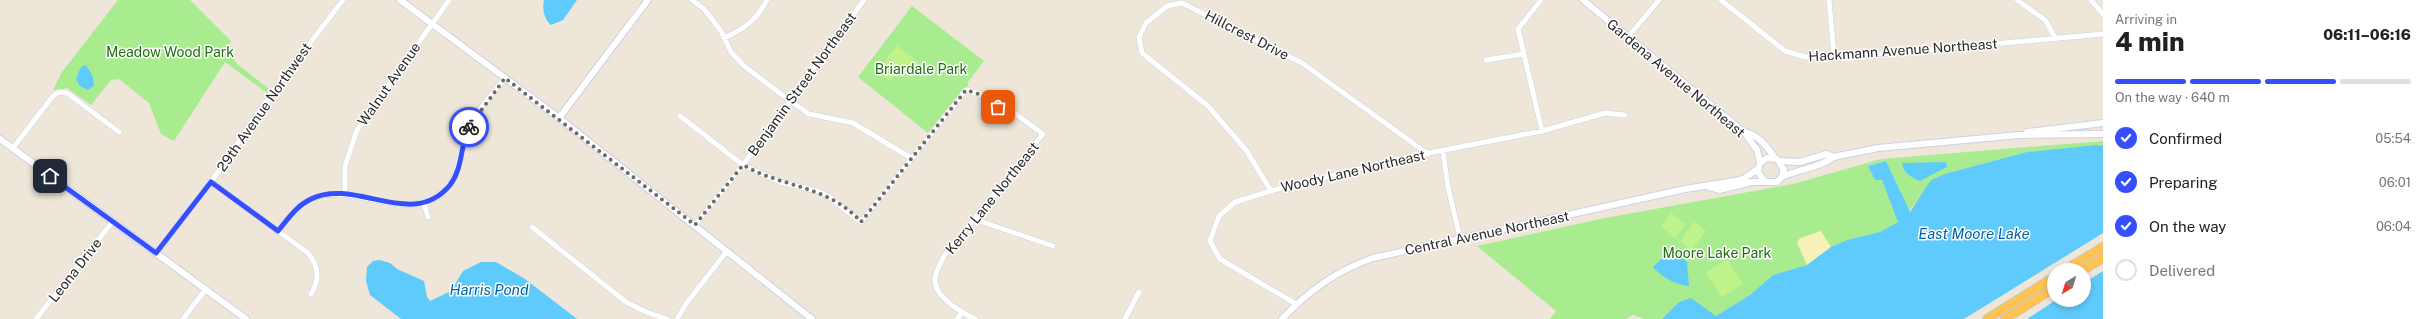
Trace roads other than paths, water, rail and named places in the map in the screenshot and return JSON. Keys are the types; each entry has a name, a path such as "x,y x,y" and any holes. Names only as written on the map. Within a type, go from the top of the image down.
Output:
{"highway":[{"path":"2077,263 2103,247"},
{"path":"2091,265 2103,258"},
{"path":"1987,319 2047,281"},
{"path":"2005,319 2047,292"}],"street":[{"name":"29th Avenue Northwest","path":"156,253 211,182 272,93 342,0"},
{"path":"400,0 559,118 812,319"},
{"name":"Walnut Avenue","path":"345,194 345,166 357,130 405,65 449,0"},
{"path":"559,118 648,0"},
{"path":"680,116 743,165 780,182 817,191 828,196 861,222 911,158 853,123 809,114 789,100 744,66 731,52 724,38 704,9 692,0"},
{"path":"724,38 744,29 762,12 767,0"},
{"name":"Benjamin Street Northeast","path":"695,225 743,165 789,100 864,0"},
{"path":"1541,0 1518,29 1542,131"},
{"name":"Gardena Avenue Northeast","path":"1583,0 1744,132 1757,150 1760,166"},
{"path":"1628,37 1658,0"},
{"name":"Hackmann Avenue Northeast","path":"1721,0 1785,51 1805,57 1894,53 2103,34"},
{"path":"1829,0 1834,56"},
{"path":"2017,0 2045,20 2056,38"},
{"path":"2091,0 2103,14"},
{"name":"Hillcrest Drive","path":"1271,191 1246,150 1208,106 1142,53 1139,37 1146,23 1167,6 1182,3 1302,63 1428,154"},
{"path":"1486,60 1524,54"},
{"path":"278,231 296,209 310,199 325,194 345,194 410,205 424,204 438,196 450,184 458,169 463,143 471,124 505,78"},
{"name":"Kerry Lane Northeast","path":"911,158 966,90 982,95 998,107 1014,112 1043,134 944,256 935,278 937,291 962,313 975,319"},
{"path":"13,148 53,96 60,92 67,93 119,132"},
{"name":"Woody Lane Northeast","path":"1296,304 1220,259 1210,240 1219,216 1235,202 1271,191 1428,154 1542,131 1605,113 1625,115"},
{"path":"1833,157 1829,162 1805,167 1782,177 1773,183 1765,182 1760,176 1760,166 1767,158 1793,163 1827,154 1833,157 1878,148 2019,135 2103,123"},
{"path":"1744,132 1750,133 1759,140 1777,159 1784,170 1782,177"},
{"path":"2019,135 2103,134"},
{"path":"0,139 246,319"},
{"path":"1443,151 1448,187 1460,238"},
{"name":"Central Avenue Northeast","path":"1709,187 1713,184 1745,178 1760,166"},
{"path":"211,182 303,249 314,263 317,281 311,294"},
{"name":"Central Avenue Northeast","path":"1282,319 1296,304 1329,279 1364,261 1460,238 1685,190 1709,187 1719,190 1752,182 1765,182"},
{"path":"424,204 428,217"},
{"path":"974,219 1053,246"},
{"name":"Leona Drive","path":"36,319 113,221"},
{"path":"532,227 626,302 646,312 667,319"},
{"path":"677,319 686,304 727,251"},
{"path":"183,319 206,290"},
{"path":"1125,319 1139,292"},
{"path":"957,319 962,313"}],"water":[{"path":"544,0 577,0 563,20 551,25 544,14"},
{"path":"86,65 93,77 94,86 88,90 80,86 76,79 81,67"},
{"name":"East Moore Lake","path":"2097,145 2103,146 2103,233 2055,263 2047,263 2047,268 1964,319 1662,319 1679,302 1691,298 1716,316 1750,295 1773,275 1807,265 1831,247 1847,240 1880,232 1898,222 1882,180 1875,180 1868,166 1886,161 1910,212 1931,180 1948,173 2027,152"},
{"path":"1946,162 1947,167 1920,181 1906,172 1902,163"},
{"path":"1675,253 1687,262 1689,286 1685,286 1670,280 1660,274 1653,267 1667,254"},
{"name":"Harris Pond","path":"379,260 390,263 397,269 424,281 427,297 430,301 451,291 463,271 481,262 496,262 525,279 577,319 401,319 370,295 366,281 367,267 373,261"},
{"path":"2103,271 2103,319 2027,319 2047,306 2091,307 2091,279"}],"park label":[{"name":"Meadow Wood Park","path":"170,52"},
{"name":"Briardale Park","path":"921,69"},
{"name":"Moore Lake Park","path":"1717,253"}]}
